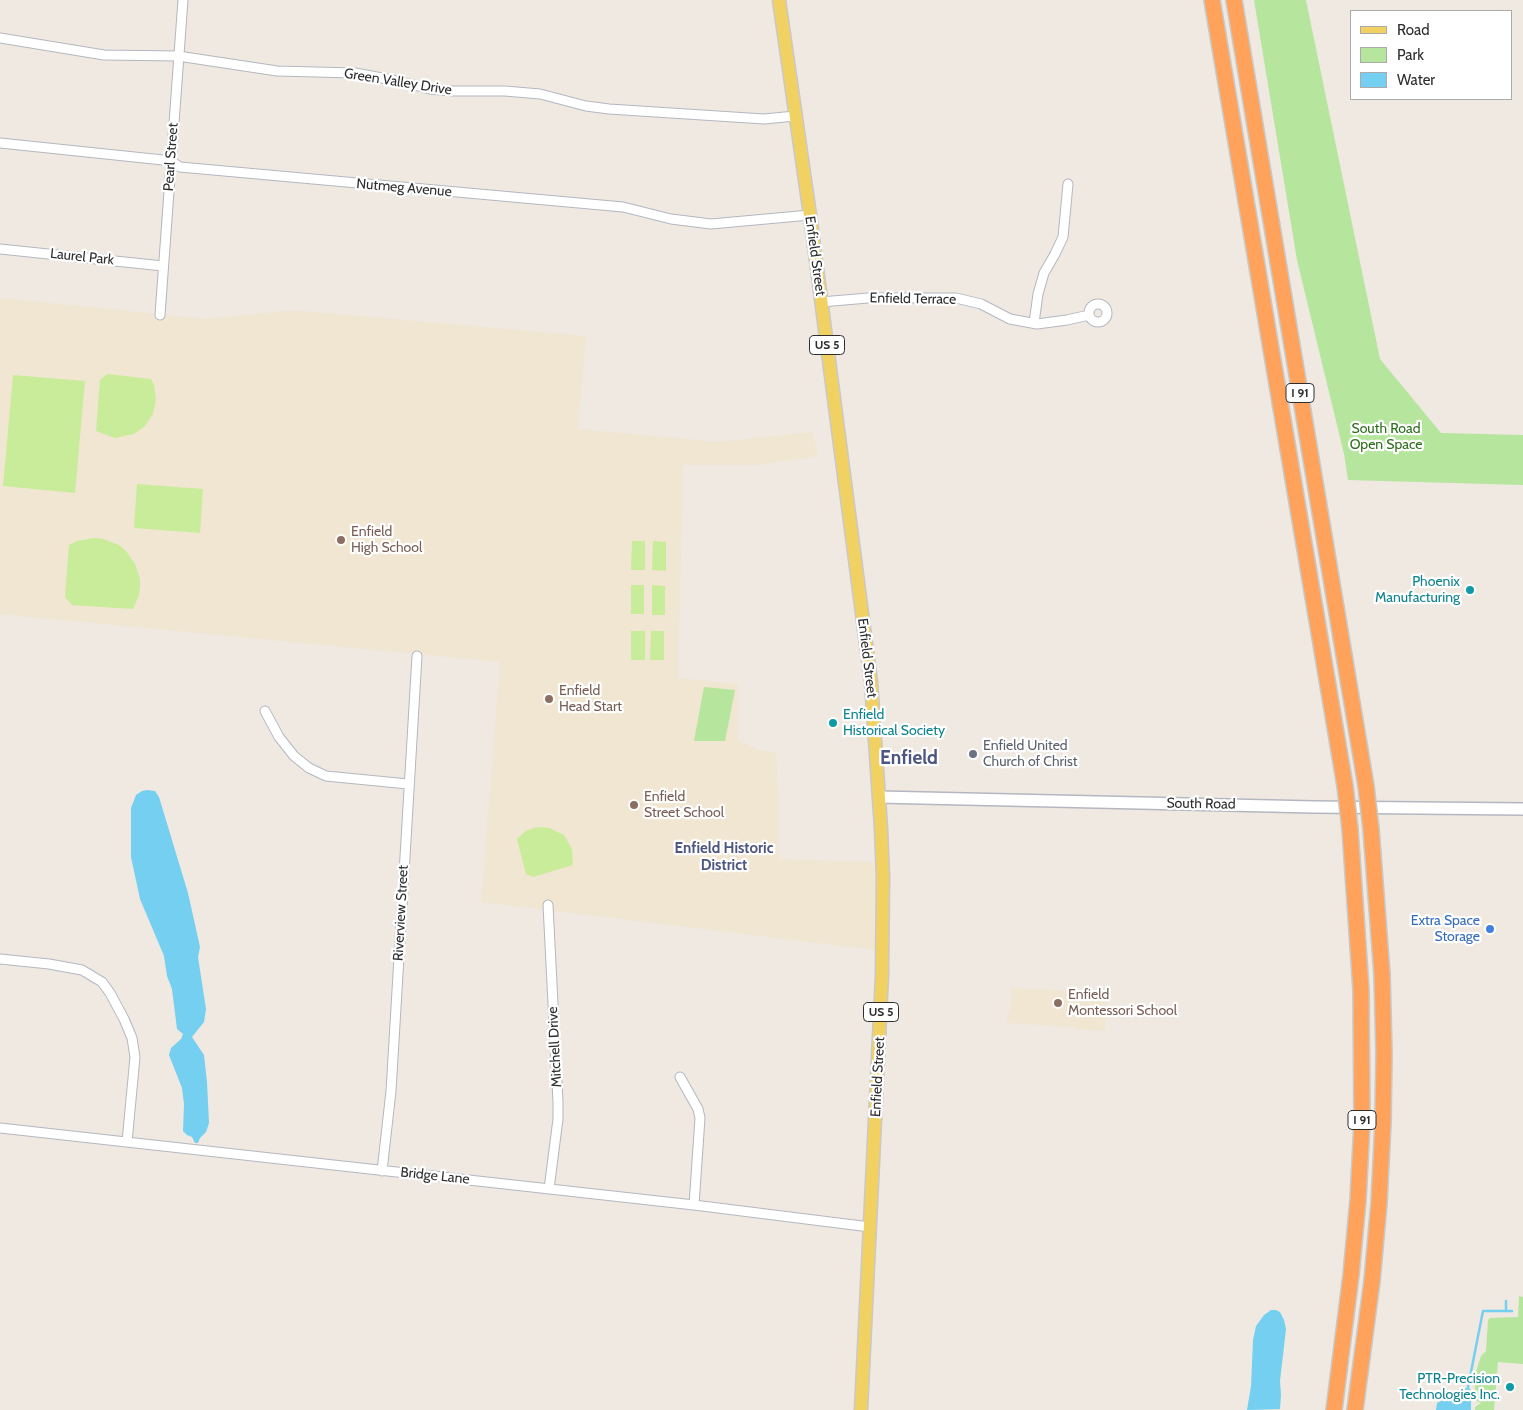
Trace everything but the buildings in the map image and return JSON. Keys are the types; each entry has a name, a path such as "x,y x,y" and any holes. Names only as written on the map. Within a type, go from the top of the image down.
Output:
{"highway":[{"name":"I 91","path":"1212,0 1345,786 1350,828 1361,990 1362,1114 1352,1275 1334,1410"},
{"name":"I 91","path":"1234,0 1366,786 1371,829 1382,964 1383,1122 1373,1273 1355,1410"}],"main road":[{"name":"Enfield Street","path":"779,0 810,215 871,682 879,797 883,877 882,975 861,1410"},
{"name":"South Road","path":"879,797 1314,807 1523,809"}],"street":[{"name":"Pearl Street","path":"160,315 183,0"},
{"name":"Green Valley Drive","path":"0,38 104,55 178,56 277,71 354,73 430,89 540,94 609,110 764,119 795,116"},
{"name":"Nutmeg Avenue","path":"0,143 170,161 180,167 624,208 671,219 711,224 810,215"},
{"path":"1034,323 1038,294 1044,273 1063,237 1068,184"},
{"name":"Laurel Park","path":"0,249 164,266"},
{"name":"Enfield Terrace","path":"821,302 868,298 956,298 981,304 1010,319 1034,323 1067,320 1089,315"},
{"name":"Riverview Street","path":"382,1171 390,1098 416,656"},
{"path":"265,712 279,737 294,756 309,768 326,776 408,784"},
{"name":"Mitchell Drive","path":"548,905 558,1102 558,1119 549,1188"},
{"path":"0,959 49,964 82,970 102,982 110,993 132,1038 135,1056 127,1142"},
{"path":"680,1077 698,1109 700,1118 694,1205"},
{"name":"Bridge Lane","path":"0,1128 549,1188 870,1227"}],"shaded area":[{"name":"Enfield High School","path":"0,298 207,319 303,311 586,336 578,429 719,442 813,432 818,456 756,465 683,465 678,678 738,684 738,740 761,751 776,752 779,819 778,859 875,862 875,950 481,902 500,662 0,614"},
{"name":"Enfield Montessori School","path":"1011,988 1106,993 1105,1031 1076,1029 1076,1027 1007,1023 1007,1016 1010,1012"}],"green space":[{"name":"South Road Open Space","path":"1254,0 1306,0 1380,359 1441,433 1523,435 1523,485 1348,480 1344,454 1297,260"},
{"path":"107,374 151,379 154,385 156,400 153,414 145,426 134,434 115,438 96,431 100,380"},
{"path":"13,375 85,381 75,493 3,486"},
{"path":"137,484 203,489 200,533 134,528"},
{"path":"94,538 119,545 135,564 140,579 140,587 133,609 72,605 65,597 69,545 77,541"},
{"path":"632,541 645,541 645,570 631,570"},
{"path":"653,541 666,542 666,571 652,570"},
{"path":"631,585 644,585 644,614 631,614"},
{"path":"652,585 665,586 665,615 652,615"},
{"path":"631,631 645,631 645,660 631,660"},
{"path":"651,631 664,631 664,660 650,660"},
{"path":"704,687 735,690 725,741 694,741"},
{"path":"537,827 549,828 564,835 572,849 573,865 533,877 526,874 517,839 526,831"},
{"path":"1519,1296 1523,1297 1523,1364 1498,1362 1494,1410 1475,1410 1475,1407 1481,1403 1475,1400 1475,1375 1481,1356 1486,1351 1488,1320 1490,1318 1518,1317"}],"water":[{"path":"147,790 155,791 159,797 188,893 200,947 198,957 206,1009 204,1022 192,1037 204,1055 209,1123 206,1132 198,1143 195,1143 192,1137 183,1131 184,1104 182,1088 169,1055 171,1048 181,1039 183,1034 177,1029 172,989 167,976 164,956 140,899 131,857 131,808 136,795"},
{"path":"1271,1310 1280,1312 1286,1329 1280,1381 1280,1409 1247,1410 1256,1326 1264,1315"},
{"path":"1468,1387 1471,1394 1471,1410 1436,1410 1437,1403"}],"waterway":[{"path":"1506,1301 1506,1311"},
{"path":"1468,1387 1483,1311 1512,1311"}],"place":[{"name":"Enfield High School","path":"341,540"},
{"name":"Phoenix Manufacturing","path":"1470,590"},
{"name":"Enfield Head Start","path":"549,699"},
{"name":"Enfield Historical Society","path":"833,723"},
{"name":"Enfield United Church of Christ","path":"973,754"},
{"name":"Enfield Street School","path":"634,805"},
{"name":"Extra Space Storage","path":"1490,929"},
{"name":"Enfield Montessori School","path":"1058,1003"},
{"name":"PTR-Precision Technologies Inc.","path":"1510,1387"}],"district":[{"name":"Enfield","path":"909,758"},
{"name":"Enfield Historic District","path":"724,858"}]}
